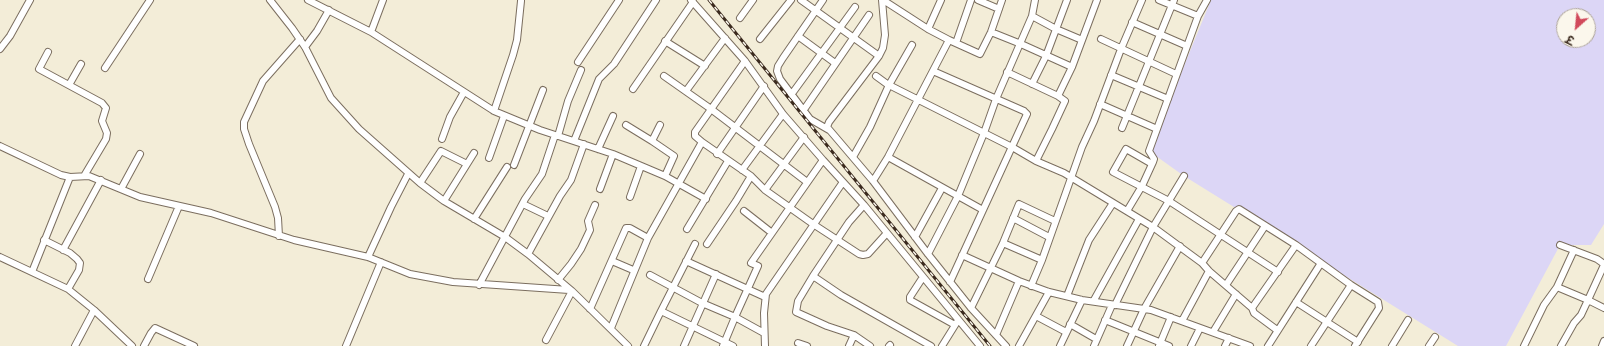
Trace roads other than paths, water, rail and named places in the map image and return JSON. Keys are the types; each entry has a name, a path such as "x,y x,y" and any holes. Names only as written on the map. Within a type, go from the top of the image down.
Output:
{"street":[{"path":"105,68 150,0"},
{"path":"270,0 300,39 324,85 341,110 359,129 408,174 444,201 505,236 528,254 590,308 628,346"},
{"path":"308,0 371,32 494,111 556,135 613,154 665,176 706,199"},
{"path":"371,32 383,0"},
{"path":"578,62 619,0"},
{"path":"574,141 599,79 614,64 656,0"},
{"path":"740,18 753,0"},
{"path":"760,39 791,0"},
{"path":"800,0 879,56"},
{"path":"823,0 780,63 778,71 780,79 810,119 829,130 854,157 950,282 971,308 1006,346"},
{"path":"882,0 928,29 980,54 991,32 1002,0"},
{"path":"829,130 827,125 879,56 883,48 885,35 882,0"},
{"path":"928,29 941,0"},
{"path":"956,43 971,0"},
{"path":"978,0 999,9"},
{"path":"928,254 958,196 1007,72 1021,44 1032,16 1035,0"},
{"path":"1032,84 1046,56 1067,0"},
{"path":"1058,96 1072,67 1097,0"},
{"path":"1031,286 1042,260 1082,147 1142,0"},
{"path":"1159,0 1172,3 1198,16"},
{"path":"1126,211 1142,186 1154,159 1149,151 1198,16 1207,0"},
{"path":"0,49 10,36 29,1"},
{"path":"494,111 517,40 521,1"},
{"path":"633,89 692,1 746,61 784,114 822,160 864,205 923,277 956,322 980,346"},
{"path":"1122,128 1172,3"},
{"path":"791,95 855,7"},
{"path":"305,47 317,31 329,10"},
{"path":"803,111 869,15"},
{"path":"1032,16 1056,30 1082,40"},
{"path":"1132,22 1187,46"},
{"path":"991,32 1072,67"},
{"path":"798,36 835,63"},
{"path":"686,91 725,38"},
{"path":"279,236 276,207 249,144 244,129 244,122 263,81 300,39"},
{"path":"1101,39 1176,74"},
{"path":"873,181 888,157 949,40"},
{"path":"665,41 705,66"},
{"path":"854,157 889,85 912,45"},
{"path":"48,52 39,69 102,103 106,108 102,121 107,133 106,139 84,176"},
{"path":"746,61 694,134 717,154 751,176 766,190 813,224 863,255 868,254 887,233"},
{"path":"69,85 81,64"},
{"path":"479,285 523,204 542,174 568,101 581,70"},
{"path":"933,71 1026,113 950,282"},
{"path":"1007,72 1058,96 1064,101 1036,162"},
{"path":"1111,75 1168,99"},
{"path":"664,76 712,109 807,182"},
{"path":"876,76 889,85 1012,147 1036,162 1064,173 1153,227 1202,263 1209,271 1252,308 1254,313 1277,330"},
{"path":"717,154 764,86"},
{"path":"514,165 543,90"},
{"path":"442,139 450,117 464,92"},
{"path":"1100,104 1157,129"},
{"path":"742,170 784,114"},
{"path":"489,158 504,116"},
{"path":"598,149 613,116"},
{"path":"652,141 660,124"},
{"path":"626,125 673,154 674,156 665,176"},
{"path":"766,190 804,137"},
{"path":"611,328 633,270 648,238 702,142"},
{"path":"528,254 548,216 571,180 584,144"},
{"path":"0,146 51,171 70,177 84,176 101,180 140,196 233,220 279,236 368,258 410,274 479,285 571,291"},
{"path":"1152,164 1126,149 1113,172 1169,201 1278,272"},
{"path":"420,183 441,150 467,164"},
{"path":"444,201 474,153"},
{"path":"121,189 140,154"},
{"path":"600,189 613,154"},
{"path":"888,157 983,210"},
{"path":"724,344 758,266 751,263 822,160"},
{"path":"687,228 728,161"},
{"path":"630,197 641,166"},
{"path":"474,218 507,167"},
{"path":"368,258 408,174"},
{"path":"707,244 751,176"},
{"path":"1094,346 1105,320 1153,227 1184,176"},
{"path":"32,272 70,177"},
{"path":"63,250 101,180"},
{"path":"765,346 764,333 766,294 843,182"},
{"path":"915,237 942,188"},
{"path":"1067,296 1089,240 1113,203"},
{"path":"523,204 548,216"},
{"path":"971,308 1003,243 1019,204 1055,221"},
{"path":"558,280 576,257 590,230 588,221 595,205"},
{"path":"864,205 849,222 813,276 798,301 796,312 827,326 854,335 870,346"},
{"path":"148,279 178,206"},
{"path":"1202,263 1238,209 1296,245 1351,285 1376,300 1379,304 1379,308 1357,344 1296,302"},
{"path":"744,211 772,233"},
{"path":"1013,218 1049,237"},
{"path":"1094,300 1139,219"},
{"path":"1226,285 1265,226"},
{"path":"590,308 626,228 630,228 648,238"},
{"path":"44,240 77,259 80,264 68,289"},
{"path":"1003,243 1042,260"},
{"path":"644,346 695,244"},
{"path":"1252,308 1296,245"},
{"path":"1560,245 1597,259 1604,265 1581,315 1574,323 1561,346"},
{"path":"1126,346 1144,309 1180,246"},
{"path":"1524,346 1544,305 1557,287 1574,250"},
{"path":"962,255 1019,281 1049,292 1082,300 1094,300 1114,305 1144,309 1171,317 1250,346"},
{"path":"0,257 68,289 94,310 132,346"},
{"path":"686,260 765,297"},
{"path":"612,261 633,270"},
{"path":"346,346 381,262"},
{"path":"1268,346 1321,264"},
{"path":"1182,321 1209,271"},
{"path":"684,346 692,325 704,303 716,274"},
{"path":"650,275 764,333"},
{"path":"813,276 859,306 931,346"},
{"path":"923,277 910,297 910,300 956,322"},
{"path":"996,335 1019,281"},
{"path":"1311,346 1351,285"},
{"path":"1557,287 1604,308"},
{"path":"546,340 571,291"},
{"path":"1019,346 1049,292"},
{"path":"1213,332 1236,294"},
{"path":"1060,346 1082,300"},
{"path":"75,346 94,310"},
{"path":"661,311 692,325 724,344 733,346"},
{"path":"1036,316 1066,332"},
{"path":"1160,344 1171,317"},
{"path":"1105,320 1160,344 1169,346"},
{"path":"1392,346 1408,320"},
{"path":"942,346 956,322"},
{"path":"1070,324 1096,339"},
{"path":"144,346 155,328 190,345"},
{"path":"1191,346 1200,328"},
{"path":"849,346 854,335"},
{"path":"1429,346 1435,337"},
{"path":"1225,346 1229,338"},
{"path":"1602,346 1604,341"},
{"path":"798,343 807,346"}],"railway":[{"path":"709,0 990,346"}]}
